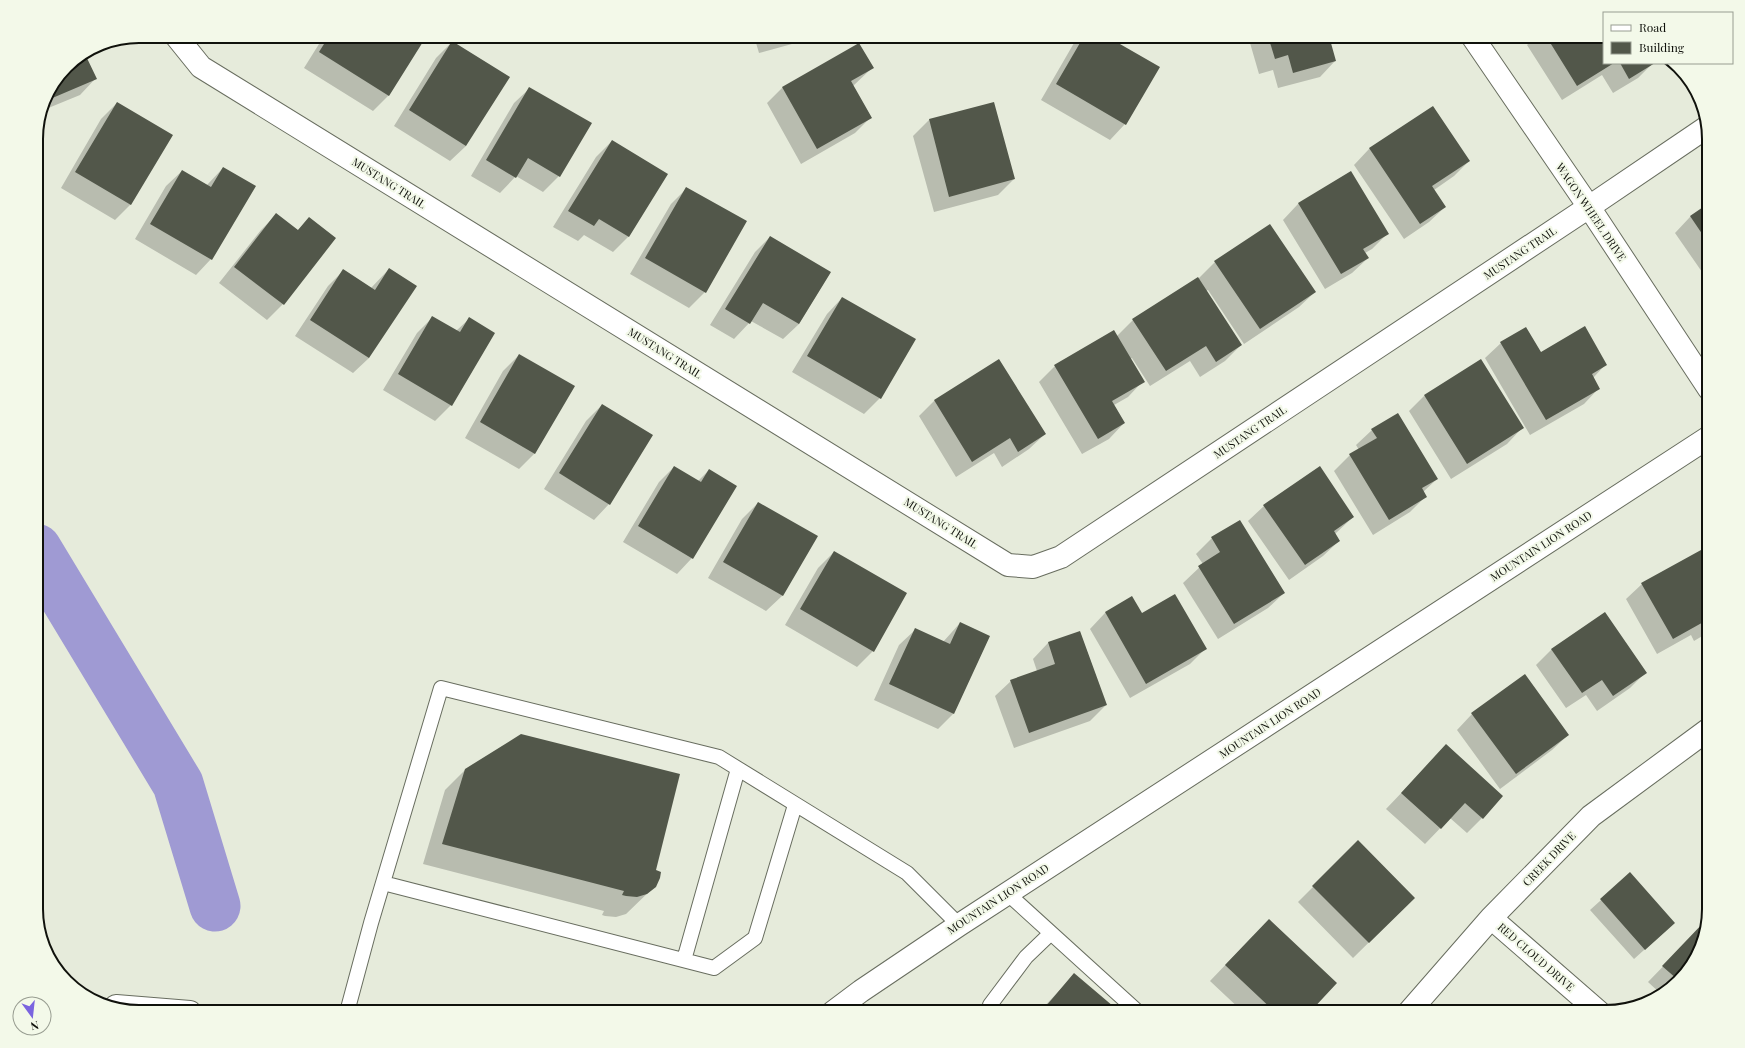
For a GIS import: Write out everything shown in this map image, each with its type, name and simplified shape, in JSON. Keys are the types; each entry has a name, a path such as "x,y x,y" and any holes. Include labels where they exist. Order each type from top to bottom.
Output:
{"street":[{"name":"MUSTANG TRAIL","path":"182,43 201,67 1008,565 1033,567 1061,557 1702,131"},
{"name":"WAGON WHEEL DRIVE","path":"1477,43 1589,207 1702,378"},
{"name":"MOUNTAIN LION ROAD","path":"842,1005 1007,893 1702,442"},
{"name":"CREEK DRIVE","path":"1415,1005 1491,918 1591,816 1702,733"},
{"name":"RED CLOUD DRIVE","path":"1491,918 1591,1005"}],"lane":[{"path":"349,1005 440,688 718,757 907,873 959,925"},
{"path":"684,960 738,769"},
{"path":"383,883 714,968 755,938 795,804"},
{"path":"1007,893 1130,1005"},
{"path":"990,1005 1026,957 1051,933"}],"building":[{"path":"325,43 422,43 389,96 319,52"},
{"path":"451,43 455,43 510,77 466,146 409,110"},
{"path":"859,43 874,68 851,81 872,118 817,149 782,87"},
{"path":"1080,43 1118,43 1160,67 1126,125 1056,84"},
{"path":"1270,43 1331,43 1336,61 1293,73 1288,55 1275,59"},
{"path":"1550,43 1603,43 1603,64 1612,64 1577,86"},
{"path":"87,58 97,79 52,98 59,86 71,71"},
{"path":"1621,64 1653,64 1629,79"},
{"path":"529,87 592,123 560,177 528,158 516,178 486,160"},
{"path":"117,102 173,135 131,205 75,172"},
{"path":"994,102 1015,179 949,197 929,119"},
{"path":"1433,106 1470,161 1432,186 1446,207 1420,224 1369,148"},
{"path":"612,140 668,174 629,237 599,219 594,226 568,211"},
{"path":"223,167 256,186 212,260 150,224 182,170 211,187"},
{"path":"1351,171 1389,234 1363,249 1369,258 1341,274 1298,203"},
{"path":"686,187 747,221 706,293 645,258"},
{"path":"1702,208 1702,234 1690,216"},
{"path":"276,213 298,230 309,217 336,238 284,305 234,267"},
{"path":"1270,224 1316,292 1260,329 1214,261"},
{"path":"770,236 831,272 799,324 763,303 750,324 725,309"},
{"path":"389,268 417,286 369,358 310,320 343,269 375,290"},
{"path":"1198,277 1242,345 1216,362 1206,346 1166,371 1132,319"},
{"path":"842,297 916,339 881,399 807,356"},
{"path":"432,316 460,332 469,317 495,333 452,406 398,374"},
{"path":"1585,326 1607,365 1592,374 1600,389 1546,420 1500,342 1526,327 1541,352"},
{"path":"1114,330 1145,382 1112,401 1125,423 1098,439 1054,365"},
{"path":"519,354 575,386 535,454 480,422"},
{"path":"999,359 1046,434 1018,452 1010,438 972,462 934,400"},
{"path":"1481,359 1524,428 1467,464 1424,395"},
{"path":"602,404 653,435 610,505 559,473"},
{"path":"1398,413 1438,479 1422,488 1427,497 1389,520 1349,454 1377,438 1371,429"},
{"path":"674,466 701,482 709,469 737,486 693,559 638,526"},
{"path":"1320,466 1354,517 1334,531 1340,541 1305,565 1263,505"},
{"path":"758,502 818,536 783,596 723,562"},
{"path":"1240,520 1285,593 1234,624 1198,566 1220,552 1211,537"},
{"path":"1701,550 1702,623 1673,639 1641,583"},
{"path":"834,551 907,593 874,652 800,609"},
{"path":"1175,594 1207,649 1146,684 1105,612 1132,596 1142,613"},
{"path":"1605,612 1647,673 1613,696 1602,680 1582,693 1551,649"},
{"path":"960,622 990,636 954,714 889,684 915,628 950,644"},
{"path":"1080,631 1107,705 1029,733 1010,680 1055,664 1048,642"},
{"path":"1525,674 1569,735 1516,774 1471,713"},
{"path":"521,734 680,774 656,870 661,872 656,887 647,894 637,897 626,896 622,895 624,891 442,844 465,769"},
{"path":"1446,744 1503,796 1483,819 1465,803 1441,829 1401,793"},
{"path":"1358,840 1415,898 1369,943 1312,886"},
{"path":"1630,872 1675,923 1645,950 1600,899"},
{"path":"1269,919 1337,983 1317,1005 1268,1005 1225,965"},
{"path":"1700,926 1695,946 1674,977 1662,966"},
{"path":"1074,973 1112,1005 1047,1005"}],"waterway":[{"path":"43,561 178,784 215,906"}]}
